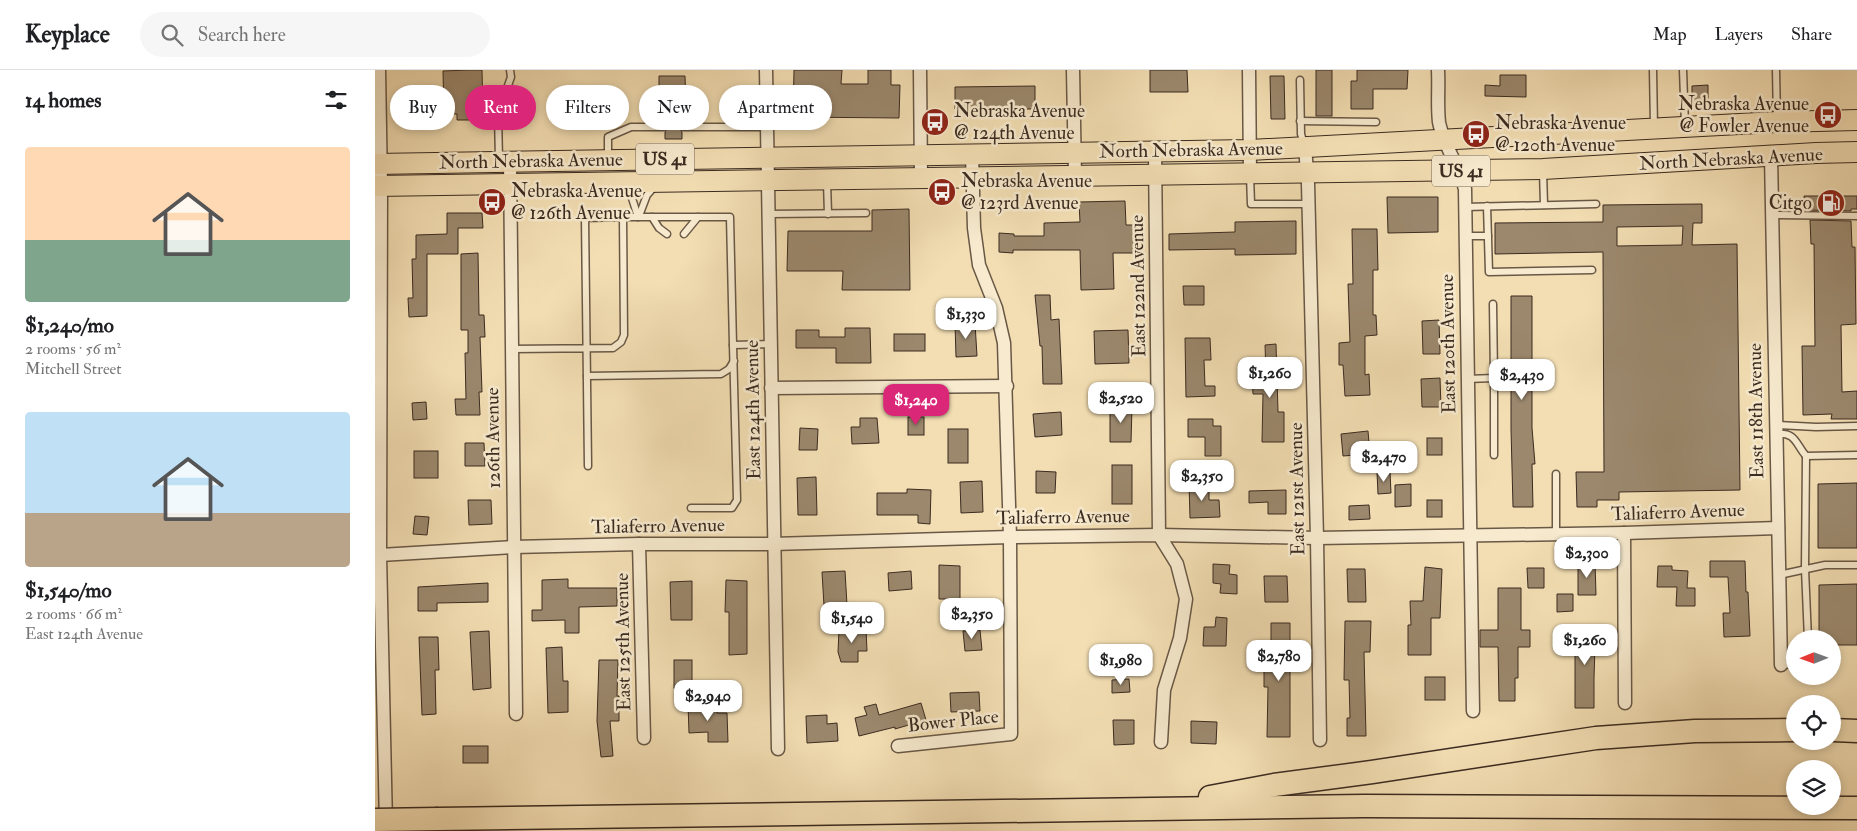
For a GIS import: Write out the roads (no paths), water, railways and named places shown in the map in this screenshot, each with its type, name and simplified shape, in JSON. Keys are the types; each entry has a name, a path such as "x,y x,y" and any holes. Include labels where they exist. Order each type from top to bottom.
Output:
{"highway":[{"path":"1153,808 1274,785 1596,738 1695,731 1786,730"},
{"path":"375,820 1364,806 1857,808"}],"main road":[{"name":"North Nebraska Avenue","path":"378,164 1250,150 1685,126 1857,120"},
{"name":"North Nebraska Avenue","path":"378,186 509,186 1075,175 1460,171 1543,169 1857,152"}],"street":[{"path":"379,70 379,555 386,831"},
{"name":"East 124th Avenue","path":"766,70 766,85"},
{"path":"920,70 921,178"},
{"path":"1073,70 1075,175"},
{"path":"1249,70 1250,174"},
{"name":"East 120th Avenue","path":"1439,70 1439,122 1460,171 1465,189 1473,711"},
{"name":"East 124th Avenue","path":"767,130 778,749"},
{"name":"East 121st Avenue","path":"1305,147 1317,538 1320,740"},
{"name":"East 122nd Avenue","path":"1155,151 1159,535"},
{"path":"972,154 974,228 979,266 996,308 1002,334 1007,386 1010,537"},
{"name":"East 118th Avenue","path":"1771,156 1781,665"},
{"name":"126th Avenue","path":"504,162 509,186 516,714"},
{"path":"771,388 1007,386"},
{"name":"Taliaferro Avenue","path":"379,555 639,544 773,544 1159,535 1317,538 1623,533 1778,528"},
{"path":"1623,533 1625,702"},
{"path":"1159,535 1177,564 1186,599 1180,638 1164,690 1161,742"},
{"name":"Bower Place","path":"898,746 1011,734 1010,537"},
{"name":"East 125th Avenue","path":"639,544 644,738"}],"lane":[{"path":"504,162 498,114 511,77 510,70"},
{"path":"1653,70 1654,128"},
{"path":"1683,70 1685,126"},
{"path":"1777,70 1777,122"},
{"path":"1300,80 1301,134 1305,147"},
{"path":"1301,121 1376,122"},
{"path":"608,160 608,137 631,127 639,127"},
{"path":"1543,169 1544,205"},
{"path":"1250,174 1251,204 1308,204"},
{"path":"827,180 828,214"},
{"path":"639,217 647,195 658,183"},
{"path":"616,184 627,189 639,217"},
{"path":"1465,207 1596,204"},
{"path":"1487,206 1489,272 1592,270"},
{"path":"769,214 867,213"},
{"path":"1772,215 1857,216"},
{"path":"652,217 659,228 667,234"},
{"path":"684,234 698,217"},
{"path":"589,466 585,218 730,217 737,500 732,508 691,508"},
{"path":"511,349 613,348 621,342 624,335 623,218"},
{"path":"1465,236 1488,236"},
{"path":"1493,304 1494,455"},
{"path":"733,345 771,344"},
{"path":"587,376 721,374 729,369 734,361"},
{"path":"1467,379 1494,378"},
{"path":"1775,429 1857,426"},
{"path":"1775,429 1791,435 1806,456 1805,569 1808,630"},
{"path":"1806,456 1857,455"},
{"path":"1556,474 1557,534"},
{"path":"1779,575 1825,565 1857,565"},
{"path":"1781,665 1786,665"}],"place":[{"name":"Nebraska Avenue @ Fowler Avenue","path":"1828,115"},
{"name":"Nebraska Avenue @ 124th Avenue","path":"935,122"},
{"name":"Nebraska Avenue @ 120th Avenue","path":"1476,134"},
{"name":"Nebraska Avenue @ 123rd Avenue","path":"942,192"},
{"name":"Nebraska Avenue @ 126th Avenue","path":"492,202"},
{"name":"Citgo","path":"1831,203"}]}
